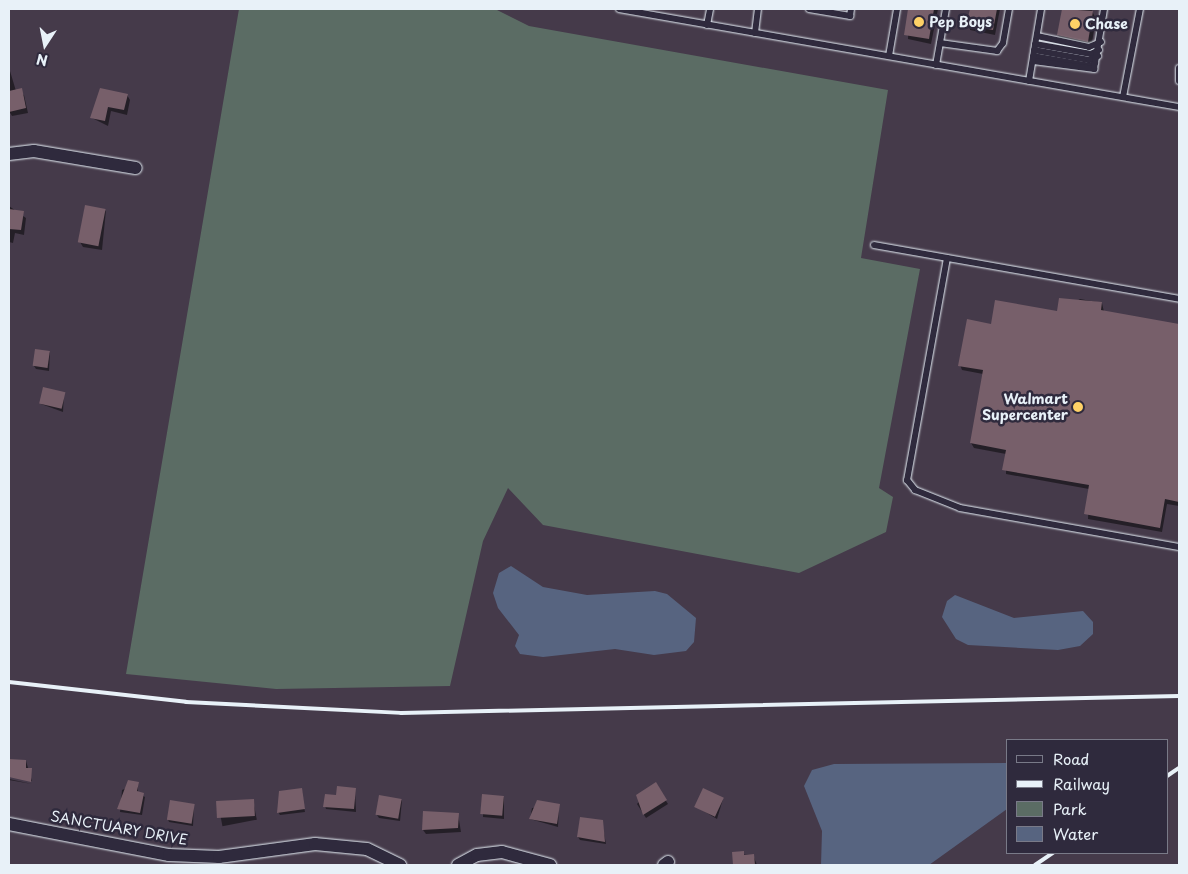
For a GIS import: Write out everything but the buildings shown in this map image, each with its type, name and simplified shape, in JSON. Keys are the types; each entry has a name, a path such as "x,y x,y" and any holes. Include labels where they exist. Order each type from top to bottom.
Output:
{"street":[{"path":"9,154 34,151 136,168"},
{"name":"SANCTUARY DRIVE","path":"9,824 169,855 219,857 315,844 367,849 400,865"},
{"path":"458,865 477,855 502,852 550,865"}],"lane":[{"path":"618,9 644,11 707,25 1179,107"},
{"path":"707,25 710,9"},
{"path":"755,33 758,9"},
{"path":"809,9 850,16 851,9"},
{"path":"889,56 897,9"},
{"path":"936,65 946,9"},
{"path":"940,43 997,51 1003,43 1009,9"},
{"path":"1029,81 1041,9"},
{"path":"1034,49 1088,71 1098,58 1104,9"},
{"path":"1123,97 1140,9"},
{"path":"1034,49 1091,54 1100,45"},
{"path":"1034,49 1089,60 1098,58"},
{"path":"1179,68 1179,81"},
{"path":"874,245 1179,300"},
{"path":"948,258 907,480 915,490 960,508 1179,547"}],"green space":[{"path":"239,9 495,9 529,26 888,90 861,258 920,269 879,488 893,497 886,532 799,573 543,525 508,488 483,541 450,686 276,689 126,674"}],"water":[{"path":"511,566 543,587 587,595 655,591 667,594 696,618 694,642 686,651 654,655 615,649 543,657 520,654 515,646 519,635 498,608 493,593 499,573"},
{"path":"955,595 1014,618 1083,611 1093,622 1093,634 1080,646 1058,650 968,645 956,639 942,617 947,601"},
{"path":"1006,763 1006,810 929,865 821,865 822,831 804,786 812,770 834,764"}],"railway":[{"path":"9,682 186,702 401,713 1179,696"},
{"path":"1168,775 1179,768"},
{"path":"1035,865 1052,854"}],"place":[{"name":"Pep Boys","path":"919,22"},
{"name":"Chase","path":"1075,24"},
{"name":"Walmart Supercenter","path":"1078,407"}]}
